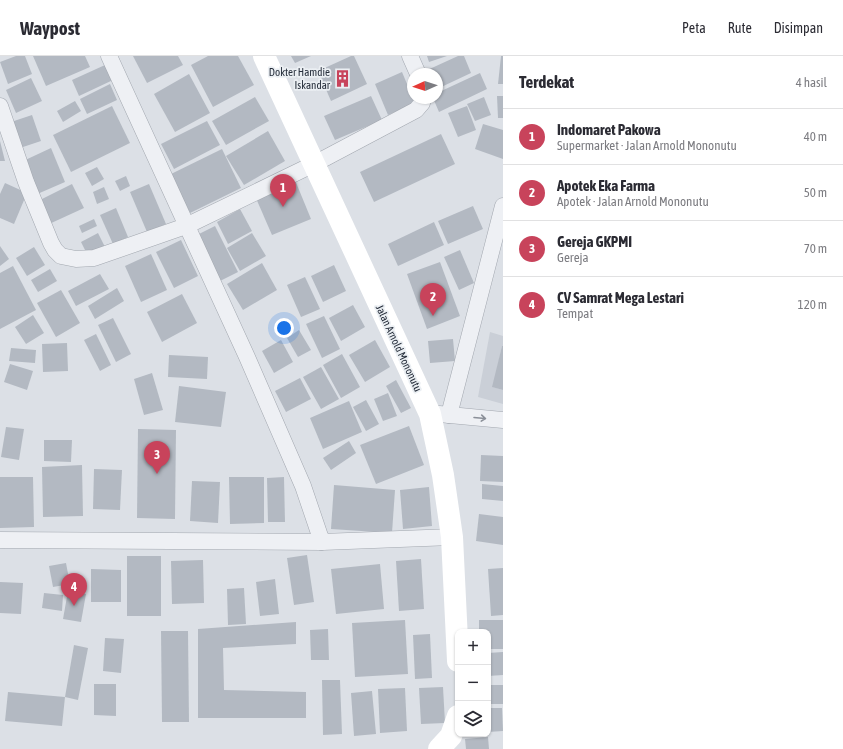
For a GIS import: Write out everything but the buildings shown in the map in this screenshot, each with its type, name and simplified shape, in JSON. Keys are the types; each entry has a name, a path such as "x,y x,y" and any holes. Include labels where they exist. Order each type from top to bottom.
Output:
{"street":[{"path":"109,56 247,357 300,479 322,542"},
{"name":"Jalan Arnold Mononutu","path":"264,56 314,164 439,414 443,475 452,537 456,629"},
{"path":"410,56 415,68"},
{"path":"0,106 26,182 50,243 61,256 76,259 94,258 186,226 314,164 416,110 421,104"},
{"path":"503,206 439,414 503,420"},
{"path":"0,540 322,542 452,537"},
{"path":"448,745 455,725"}],"shaded area":[{"path":"490,332 503,336 503,346 493,387 503,390 503,404 478,397"}],"place":[{"name":"Dokter Hamdie Iskandar","path":"343,78"},
{"name":"Indomaret Pakowa","path":"283,207"},
{"name":"Apotek Eka Farma","path":"433,316"},
{"name":"Gereja GKPMI","path":"157,474"},
{"name":"CV Samrat Mega Lestari","path":"74,606"}]}
